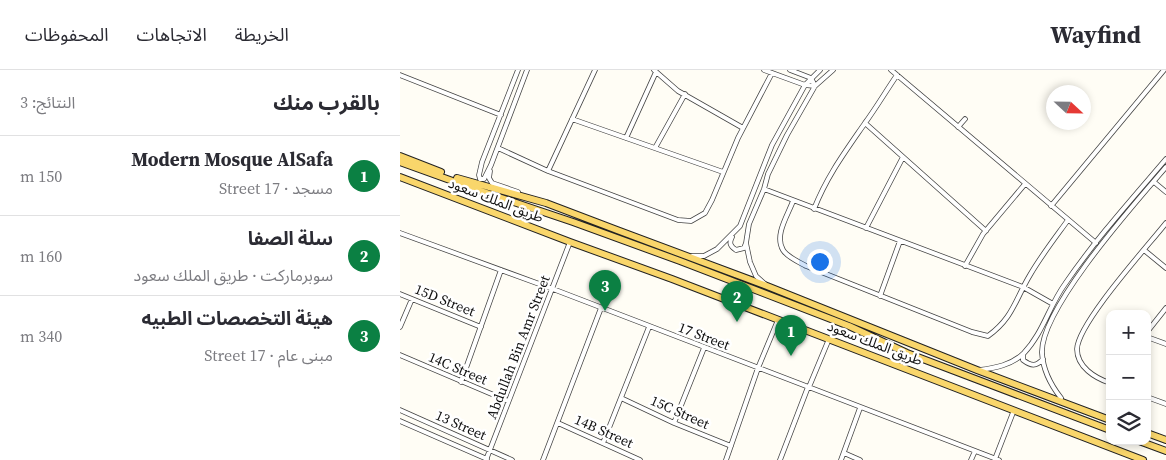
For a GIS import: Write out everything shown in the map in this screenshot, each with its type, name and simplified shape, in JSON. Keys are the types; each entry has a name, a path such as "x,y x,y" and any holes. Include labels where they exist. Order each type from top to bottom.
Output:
{"main road":[{"path":"400,159 426,166 462,180 546,203 690,256 977,370 1106,418"},
{"name":"طريق الملك سعود","path":"400,159 472,188 680,261 849,326 906,353 1106,428"},
{"name":"طريق الملك سعود","path":"400,177 1143,460"},
{"path":"1151,435 1166,440"},
{"path":"1150,445 1166,451"}],"street":[{"path":"462,180 472,180 476,176 518,70"},
{"path":"482,162 478,174 480,179 484,179 491,165 527,70"},
{"path":"548,171 595,70"},
{"path":"764,70 805,85 815,86"},
{"path":"790,70 811,78 815,86"},
{"path":"690,256 704,256 717,249 740,226 772,145 805,85 820,70"},
{"path":"732,235 730,242 732,247 736,250 744,248 749,224 764,189 768,174 787,135 815,86 833,70"},
{"path":"891,70 1096,243"},
{"path":"1051,206 1164,70"},
{"path":"626,138 655,71 685,94 743,128"},
{"path":"498,148 548,171 678,220 692,221 704,213 743,128 772,73"},
{"path":"400,74 501,115"},
{"path":"814,209 820,192 837,162 897,75"},
{"path":"655,148 685,94"},
{"path":"572,119 723,172"},
{"path":"958,127 965,119"},
{"path":"865,123 986,231"},
{"path":"866,228 903,157"},
{"path":"977,370 1008,364 1023,354 1032,343 1063,286 1096,243 1166,160"},
{"path":"491,165 489,178 492,182 546,203"},
{"path":"1061,398 1050,383 1043,359 1042,351 1046,330 1073,281 1166,167"},
{"path":"1154,182 1166,192"},
{"path":"965,266 986,231 1025,184"},
{"path":"764,189 1023,288 1053,304"},
{"path":"793,201 781,230 783,250 806,266 972,332 988,336 1010,314 1043,254 1068,220"},
{"path":"1106,381 1090,373 1080,363 1077,349 1082,334 1094,313 1166,223"},
{"name":"17 Street","path":"400,233 553,289 997,459"},
{"path":"880,296 900,241"},
{"name":"Abdullah Bin Amr Street","path":"487,460 570,242"},
{"path":"746,242 750,262 756,276 767,286"},
{"path":"1144,250 1166,268"},
{"path":"461,382 501,270"},
{"name":"15D Street","path":"400,294 481,327"},
{"path":"400,327 412,298"},
{"path":"543,460 601,308"},
{"path":"1151,327 1166,308"},
{"path":"726,460 758,368 778,320"},
{"path":"603,443 649,326"},
{"path":"1151,338 1166,344"},
{"path":"780,460 829,339"},
{"path":"674,423 704,348"},
{"path":"1023,354 1023,360 1034,365 1040,363 1043,359"},
{"name":"14C Street","path":"400,355 508,401"},
{"name":"15C Street","path":"621,398 674,423 731,446"},
{"path":"1151,398 1166,404"},
{"path":"841,460 860,408"},
{"name":"13 Street","path":"400,410 512,460"},
{"path":"997,459 1014,410"},
{"name":"13 Street","path":"400,421 487,460"},
{"name":"14B Street","path":"558,423 638,460"},
{"path":"971,460 975,452"},
{"path":"844,453 860,460"}],"place":[{"name":"هيئة التخصصات الطبيه","path":"605,311"},
{"name":"سلة الصفا","path":"737,322"},
{"name":"Modern Mosque AlSafa","path":"791,356"}]}
